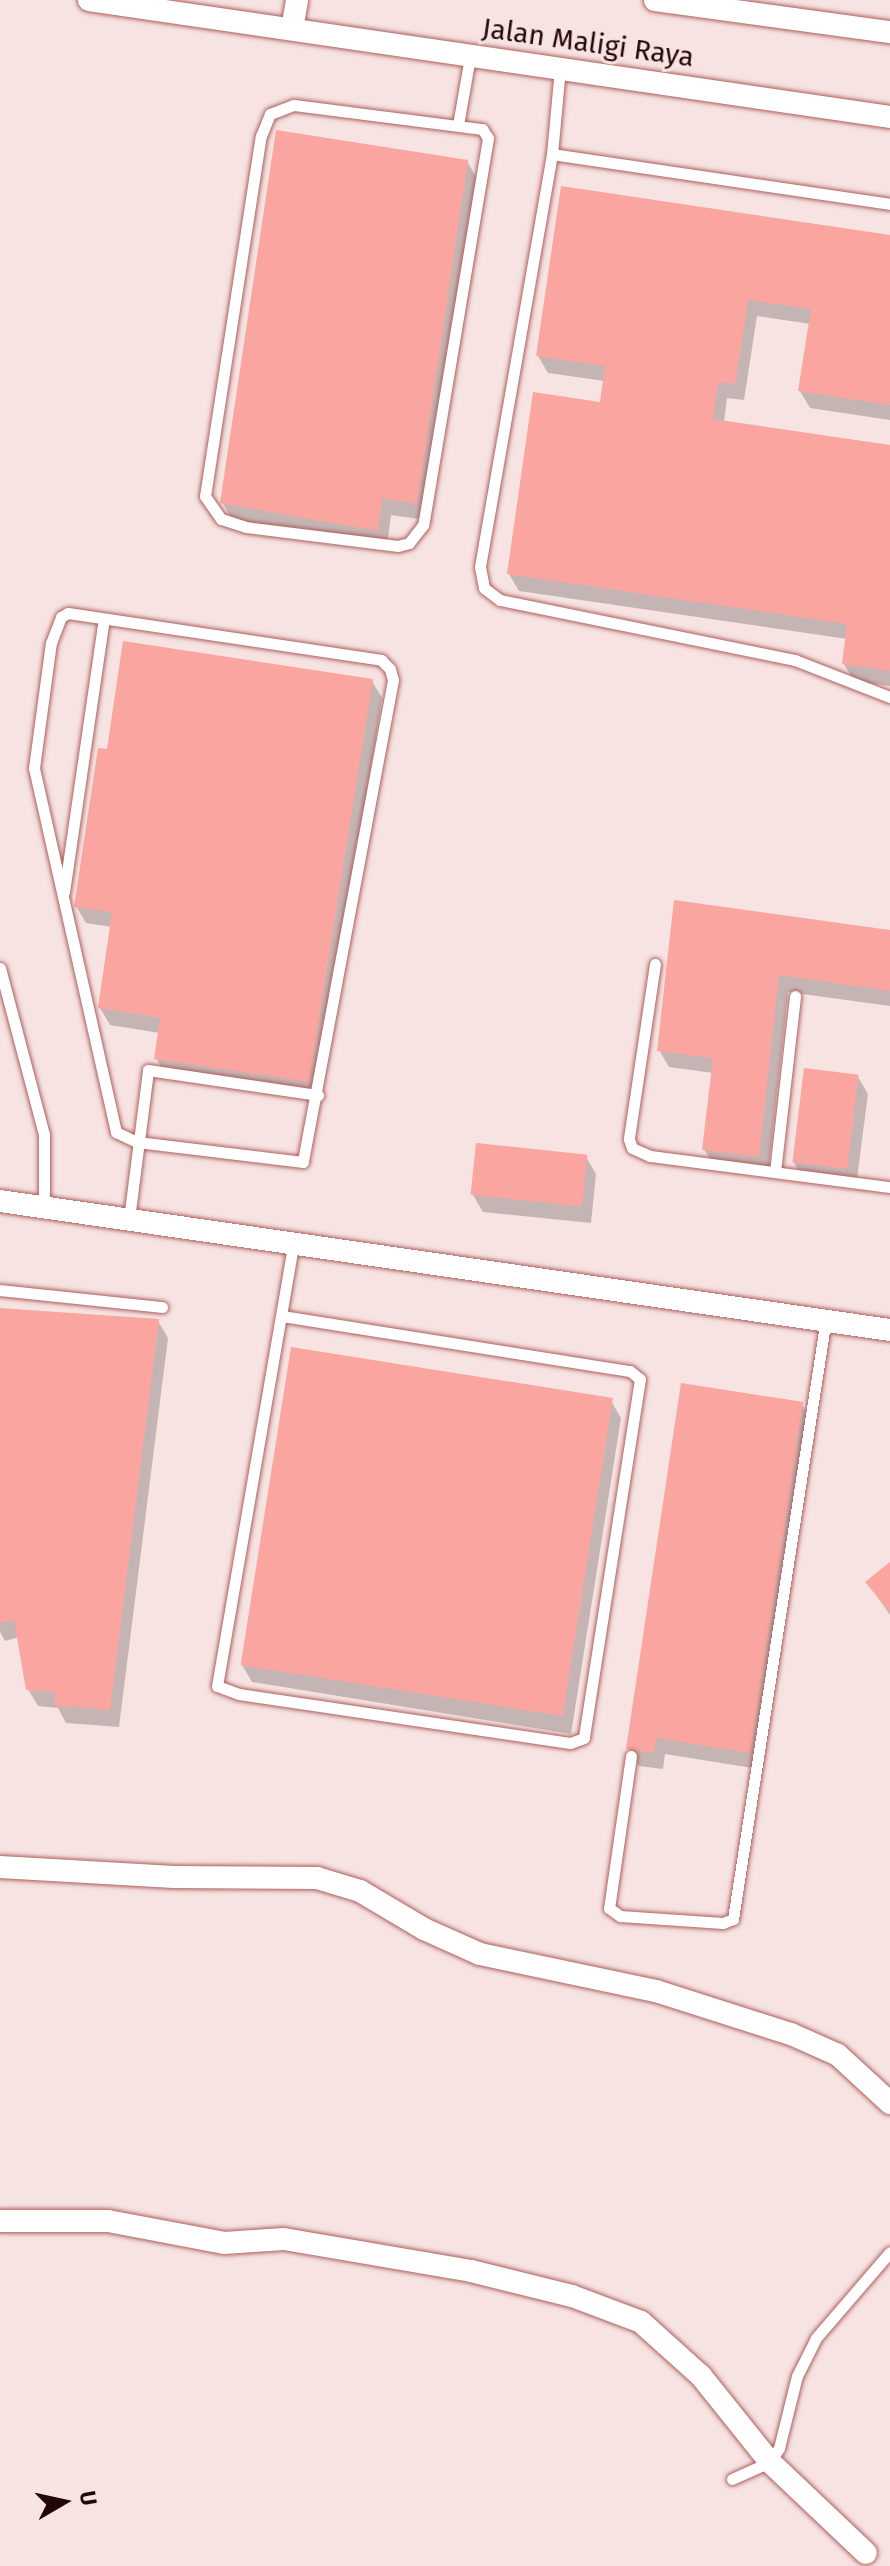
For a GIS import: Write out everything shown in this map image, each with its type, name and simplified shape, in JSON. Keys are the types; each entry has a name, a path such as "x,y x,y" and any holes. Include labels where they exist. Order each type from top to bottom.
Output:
{"street":[{"name":"Jalan Maligi Raya","path":"89,0 890,117"},
{"path":"292,29 297,0"},
{"name":"Jalan Maligi Raya","path":"655,0 725,5 890,32"},
{"path":"0,1201 293,1245 826,1318 890,1330"},
{"path":"0,1867 174,1877 317,1878 360,1891 424,1929 480,1954 656,1991 791,2034 838,2055 890,2103"},
{"path":"0,2221 108,2221 224,2243 284,2239 471,2271 572,2296 641,2322 701,2376 770,2462 866,2553"}],"lane":[{"path":"458,125 470,57"},
{"path":"560,68 552,154 480,567 484,588 500,600 795,660 890,697"},
{"path":"294,105 324,105 458,125 482,129 489,147 423,525 409,543 398,546 221,519 205,496 206,479 261,136 270,114 294,105"},
{"path":"552,154 890,204"},
{"path":"68,613 381,660 390,669 393,680 306,1159 296,1164 137,1142 116,1132 109,1115 63,898 36,790 39,726 61,617 68,613"},
{"path":"63,898 104,619"},
{"path":"655,964 632,1148 650,1156 890,1187"},
{"path":"0,968 44,1134 44,1206"},
{"path":"775,1172 795,996"},
{"path":"129,1219 148,1070 318,1095"},
{"path":"282,1316 630,1371 640,1379 584,1738 570,1743 219,1689 221,1649 293,1245"},
{"path":"0,1290 162,1307"},
{"path":"631,1756 609,1908 620,1916 723,1923 733,1919 826,1318"},
{"path":"732,2479 770,2462 779,2448 797,2376 816,2338 890,2252"}],"building":[{"path":"276,130 468,160 417,504 382,498 378,531 220,503"},
{"path":"561,186 890,235 890,405 798,391 811,309 748,300 735,384 718,382 713,419 890,445 890,671 842,664 847,624 507,574 533,392 600,402 605,366 536,356"},
{"path":"123,641 373,679 309,1082 154,1059 160,1018 98,1008 112,912 74,907 98,748 107,749"},
{"path":"674,900 890,930 890,991 779,975 759,1157 702,1150 713,1058 657,1051"},
{"path":"804,1068 859,1075 847,1169 792,1162"},
{"path":"476,1143 587,1155 582,1206 471,1195"},
{"path":"0,1308 159,1319 110,1710 54,1706 56,1693 26,1690 14,1620 0,1623"},
{"path":"291,1347 613,1398 563,1716 241,1665"},
{"path":"681,1383 803,1402 750,1753 656,1738 654,1753 626,1749"},
{"path":"890,1562 890,1612 865,1582"}]}
